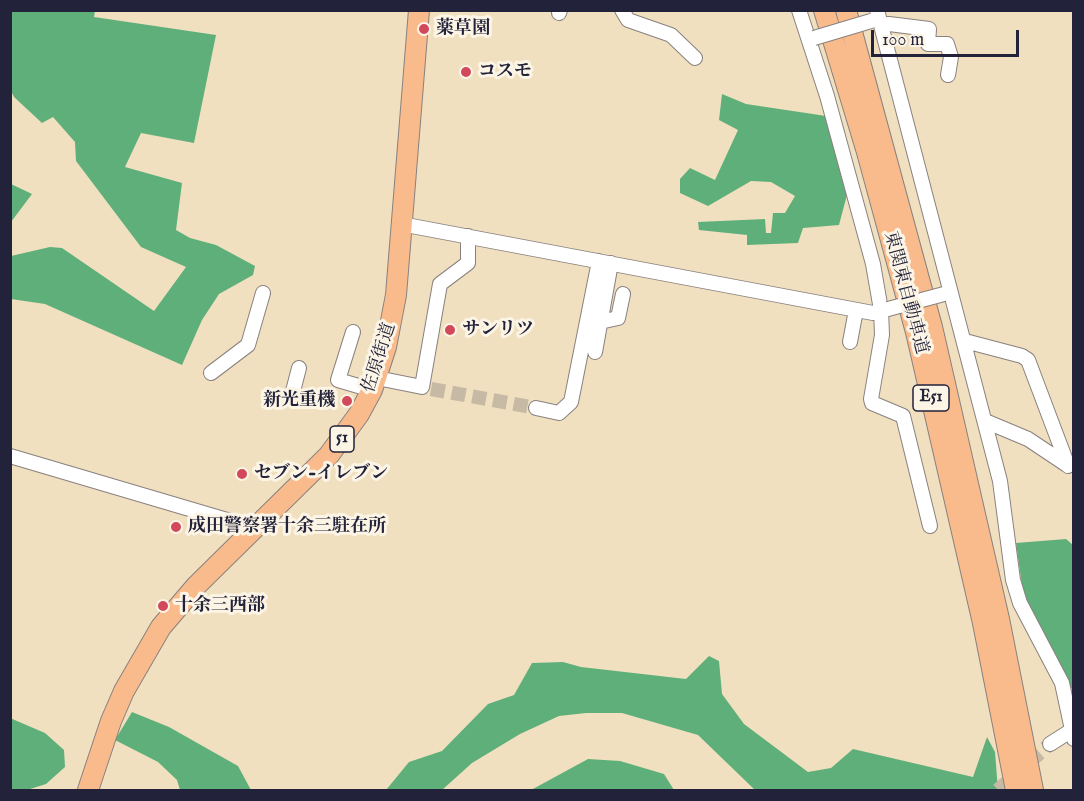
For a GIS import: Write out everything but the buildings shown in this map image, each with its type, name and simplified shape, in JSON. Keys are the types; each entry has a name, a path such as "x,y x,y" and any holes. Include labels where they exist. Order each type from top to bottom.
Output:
{"highway":[{"name":"佐原街道","path":"88,790 111,721 150,643 175,609 329,455 359,414 374,384 392,322 402,224 418,10"},
{"name":"東関東自動車道","path":"824,10 867,152 916,332 980,612 1016,790"},
{"name":"東関東自動車道","path":"846,10 935,338 999,619 1033,790"}],"street":[{"path":"622,10 628,20 671,35 695,58"},
{"path":"800,10 856,198 885,309 872,403 903,416 930,526"},
{"path":"810,39 877,19 889,24 929,29 928,44 947,44 951,57 948,75"},
{"path":"877,19 948,293 965,341 985,421 999,481 1013,580 1020,603 1062,683 1073,735 1050,744"},
{"path":"402,224 873,313 948,293"},
{"path":"353,332 338,380 427,388 440,284 468,263 468,236"},
{"path":"595,352 605,262"},
{"path":"536,408 559,413 571,402 605,262"},
{"path":"211,374 248,345 263,293"},
{"path":"600,322 618,318 623,294"},
{"path":"850,342 856,310"},
{"path":"965,341 1022,356 1028,360 1071,468"},
{"path":"292,395 299,368"},
{"path":"985,421 1028,439 1071,468"},
{"path":"10,456 254,528"}],"green space":[{"path":"11,10 95,11 94,17 216,35 194,143 141,133 125,167 182,183 176,230 190,238 216,245 255,266 253,275 219,294 202,320 182,365 45,304 11,299 11,256 50,247 62,248 154,311 186,267 141,247 76,161 75,142 53,117 42,123 14,97 10,89"},
{"path":"722,94 746,104 826,116 848,191 839,225 803,228 798,243 747,245 747,235 699,230 698,222 765,219 766,233 771,233 773,213 785,213 795,196 771,182 751,181 708,206 680,193 680,179 690,168 715,180 738,130 719,120"},
{"path":"11,184 32,194 11,222"},
{"path":"1066,539 1073,545 1073,690 1023,592 1016,543"},
{"path":"709,656 719,661 722,694 744,724 808,772 831,768 853,749 973,777 987,737 995,752 998,790 755,790 698,735 622,713 586,713 559,716 520,734 472,763 442,790 386,790 409,762 442,751 488,704 514,695 532,663 563,662 581,667 686,679"},
{"path":"132,712 169,727 238,766 251,790 180,790 177,780 158,762 115,740"},
{"path":"10,718 45,733 64,750 65,767 46,784 27,790 11,789"},
{"path":"588,759 620,761 664,774 674,790 531,790"}],"tunnel":[{"path":"431,389 536,408"},
{"path":"998,790 1050,744"}],"place":[{"name":"薬草園","path":"424,29"},
{"name":"コスモ","path":"466,72"},
{"name":"サンリツ","path":"450,330"},
{"name":"新光重機","path":"347,401"},
{"name":"セブン-イレブン","path":"242,474"},
{"name":"成田警察署十余三駐在所","path":"176,527"},
{"name":"十余三西部","path":"163,606"}]}
